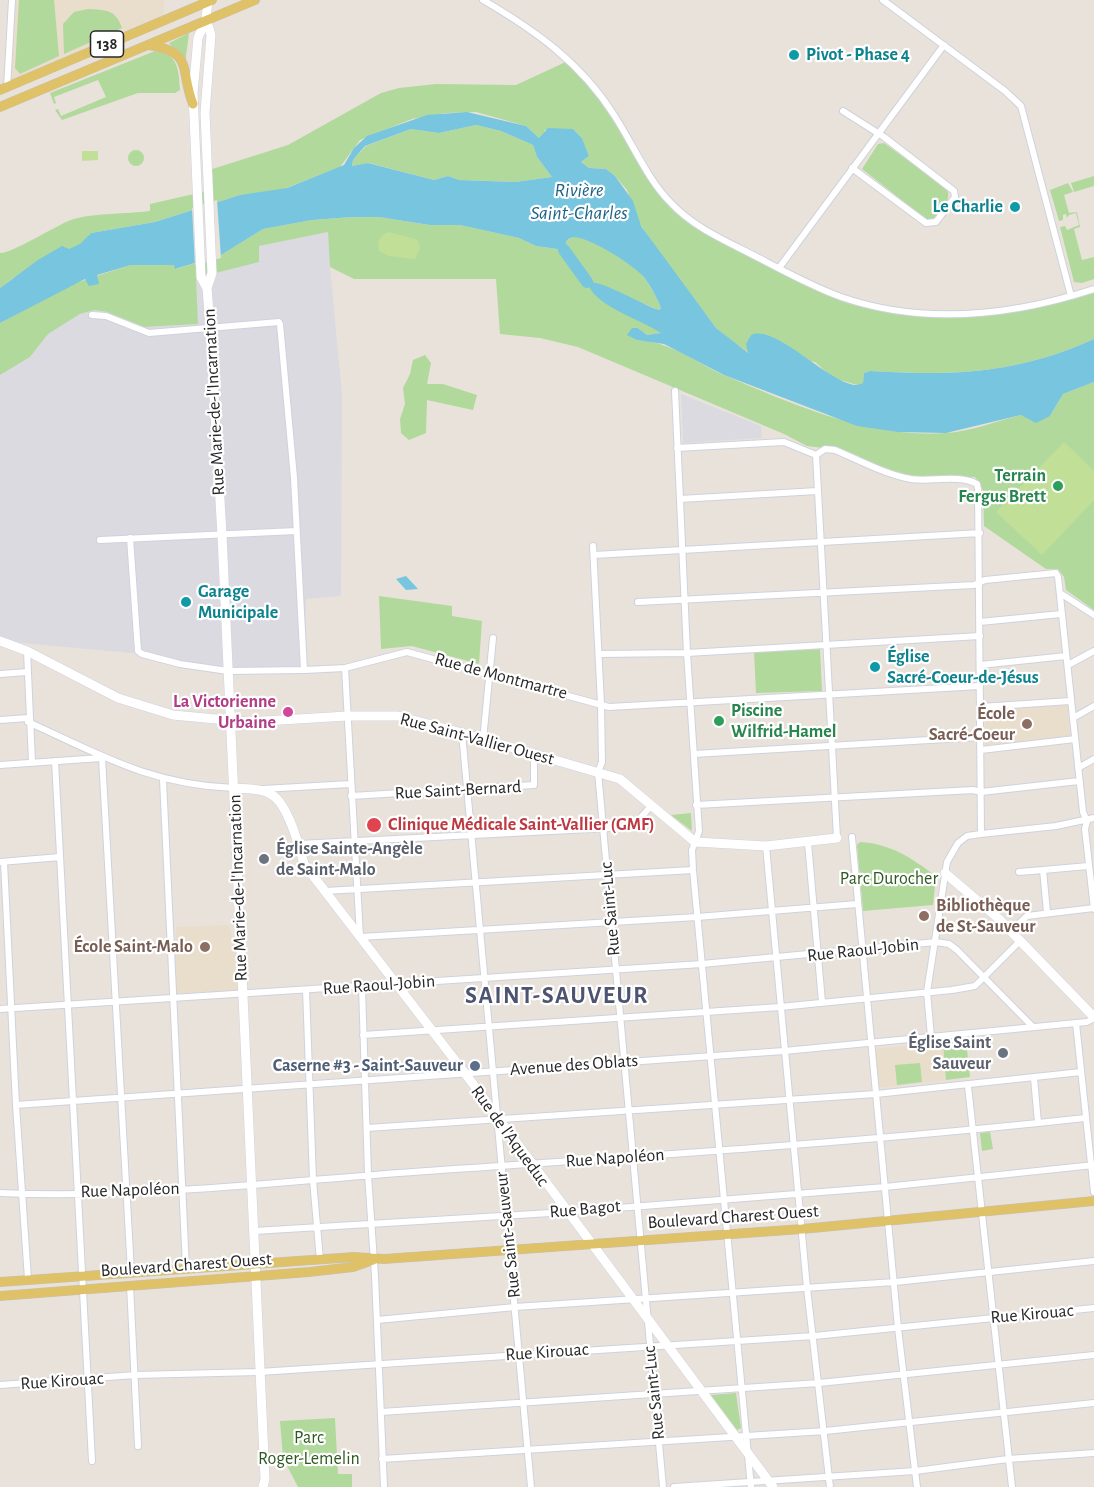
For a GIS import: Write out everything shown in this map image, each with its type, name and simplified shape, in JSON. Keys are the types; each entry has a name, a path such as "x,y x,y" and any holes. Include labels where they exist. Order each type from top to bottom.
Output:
{"main road":[{"name":"138","path":"0,107 255,0"},
{"name":"138","path":"4,89 209,1"},
{"path":"148,45 167,48 179,57 186,71 187,89 193,104"},
{"name":"Boulevard Charest Ouest","path":"0,1281 354,1257 374,1259 802,1229 1094,1202"},
{"name":"Boulevard Charest Ouest","path":"0,1296 353,1267 374,1259"}],"street":[{"path":"4,89 12,0"},
{"path":"483,0 545,39 586,76 670,203 702,227 778,268 840,296 881,308 923,314 964,315 1009,311 1094,289"},
{"path":"883,0 1005,91 1021,106 1071,296"},
{"name":"Rue Marie-de-l'Incarnation","path":"209,1 206,19 198,38 193,104 212,273 207,288 222,535 242,993 249,1088 264,1460 263,1487"},
{"name":"Rue Marie-de-l'Incarnation","path":"206,19 211,34 205,113 201,277 207,288"},
{"path":"778,268 944,45"},
{"path":"843,111 954,190 955,197 936,222 926,223 852,168"},
{"path":"92,315 106,316 138,333 279,322 294,478 304,670"},
{"path":"675,391 684,599 699,831 694,842 693,870 751,1484"},
{"path":"677,448 784,442 816,455"},
{"path":"816,455 825,449 835,450 911,479 967,480 977,484 980,533 981,834"},
{"path":"694,842 766,846 837,838 827,694 816,455"},
{"path":"680,499 818,491"},
{"path":"100,540 296,531"},
{"path":"594,555 980,533"},
{"name":"Rue de Montmartre","path":"130,538 138,651 180,664 228,670 345,668 407,652 609,706 980,686"},
{"name":"Rue Saint-Luc","path":"593,546 601,704 602,762 598,772 663,1487"},
{"path":"638,602 974,585 979,582 1052,572 1058,574 1083,812 1094,825"},
{"path":"1060,593 1094,615"},
{"path":"980,622 1061,614"},
{"path":"599,654 687,653 980,636"},
{"path":"483,740 493,638"},
{"name":"Rue Saint-Vallier Ouest","path":"0,641 27,651 91,685 142,707 172,715 230,720 398,716 598,772 620,779 694,842"},
{"path":"27,651 28,720 32,762"},
{"path":"1068,665 1094,651"},
{"path":"980,665 1066,656"},
{"path":"345,668 360,937 697,917 857,904"},
{"path":"0,674 27,672"},
{"path":"980,707 1070,701"},
{"path":"1073,718 1094,706"},
{"path":"0,720 28,720 102,758 163,780 254,790 350,784"},
{"name":"Rue Saint-Sauveur","path":"462,733 531,1487"},
{"path":"694,754 980,737"},
{"path":"981,750 1075,739"},
{"name":"Rue Saint-Bernard","path":"351,796 534,786 534,755"},
{"path":"0,765 102,758"},
{"path":"102,758 131,1272"},
{"path":"1078,768 1094,759"},
{"path":"55,761 92,1461"},
{"path":"163,780 186,1268"},
{"path":"696,805 981,792 1079,781"},
{"name":"Rue de l'Aqueduc","path":"254,790 273,795 279,801 299,844 304,864 464,1072 530,1164 770,1484"},
{"path":"299,844 603,829 634,825 652,805"},
{"path":"931,1037 927,992 947,862 958,843 967,836 1091,819"},
{"path":"1011,931 1027,916 1094,908 1085,829 1091,819"},
{"path":"852,837 898,1329 917,1487"},
{"path":"808,843 822,1002"},
{"path":"766,846 807,1288 830,1487"},
{"path":"28,1279 2,862 60,856"},
{"path":"1019,872 1088,866"},
{"path":"325,891 693,870"},
{"path":"1043,870 1047,912"},
{"path":"945,873 1011,931 1094,1017"},
{"path":"363,1035 780,1007 975,986 1020,941"},
{"path":"936,942 953,946 1032,1026"},
{"name":"Rue Raoul-Jobin","path":"0,1009 702,964 818,955 936,942"},
{"path":"362,987 368,1175 384,1487"},
{"path":"306,990 313,1179 320,1260"},
{"name":"Avenue des Oblats","path":"16,1105 73,1103 178,1092 870,1044 1076,1023 1094,1017"},
{"path":"1076,1023 1094,1192"},
{"path":"367,1128 876,1094 968,1086 1081,1072"},
{"path":"1034,1078 1038,1123"},
{"path":"968,1086 1012,1487"},
{"name":"Rue Napoléon","path":"0,1193 78,1193 253,1184 794,1146 1085,1118"},
{"name":"Rue Bagot","path":"254,1231 567,1212 637,1204 885,1187 1092,1165"},
{"path":"377,1320 515,1307 895,1282 989,1270 1094,1261"},
{"path":"130,1285 138,1446"},
{"name":"Rue Kirouac","path":"0,1385 135,1375 259,1372 814,1335 898,1329 994,1316 1094,1308"},
{"path":"381,1412 819,1383 1094,1355"},
{"path":"382,1459 825,1431 1094,1403"},
{"path":"674,1487 770,1484 915,1471 1008,1459 1094,1453"}],"shaded area":[{"path":"16,0 164,0 163,20 7,88"},
{"path":"328,232 332,235 330,267 342,395 341,596 306,599 304,670 228,671 142,654 0,641 0,375 30,357 48,334 80,314 94,310 107,312 144,327 197,324 195,278 258,246"},
{"path":"681,394 761,426 762,438 683,443"},
{"name":"École Sacré-Coeur","path":"1067,703 1070,736 985,745 985,712"},
{"name":"École Saint-Malo","path":"229,925 240,966 242,993 174,998 176,927"},
{"path":"966,1040 970,1077 878,1088 875,1049"}],"green space":[{"path":"19,0 54,0 59,56 20,74 15,68"},
{"path":"88,9 105,10 113,14 122,28 64,54 63,24 74,12"},
{"path":"189,33 185,64 169,43"},
{"path":"155,51 168,55 176,64 180,90 175,93 138,93 62,120 55,110 58,109 61,116 106,97 98,80 54,97 56,103 54,104 50,93"},
{"path":"570,60 586,76 670,203 719,237 840,296 923,314 1009,311 1094,289 1094,339 1066,351 1038,359 984,370 929,373 870,371 864,373 863,383 857,385 833,378 815,362 750,354 716,328 638,221 627,190 615,176 606,169 589,168 581,162 589,156 582,138 573,129 545,130 542,138 539,138 526,126 476,112 446,113 412,119 360,140 340,167 276,192 240,195 155,222 91,233 80,245 13,278 0,288 0,253 13,249 71,220 150,211 150,204 207,191 206,171 288,145 381,93 399,88 436,84 516,85"},
{"path":"476,125 501,131 533,145 537,157 552,177 515,182 459,180 448,176 434,180 369,163 352,166 353,160 366,146 411,129 439,133"},
{"path":"884,143 947,189 947,201 933,219 926,219 862,169 878,144"},
{"path":"136,150 142,152 144,158 142,164 136,166 130,164 128,158 130,152"},
{"path":"82,151 98,151 98,160 82,161"},
{"path":"1094,176 1094,186 1074,192 1071,183"},
{"path":"1068,183 1073,192 1064,195 1069,213 1077,212 1080,227 1074,229 1082,260 1094,257 1094,279 1082,283 1074,282 1060,227 1065,226 1067,230 1079,225 1076,213 1067,218 1066,214 1063,215 1063,220 1059,221 1050,190"},
{"path":"379,217 430,225 460,225 519,238 536,246 563,250 570,238 586,239 608,250 638,271 655,295 661,308 659,310 620,294 648,325 662,333 647,335 638,328 637,340 672,348 726,376 778,398 860,425 916,433 945,433 1021,415 1050,416 1063,394 1094,382 1094,610 1066,590 1064,577 1058,569 1046,569 984,526 983,490 975,477 928,479 909,476 823,448 807,446 784,434 578,347 540,338 500,334 496,279 354,279 330,267 328,232 259,246 259,262 196,278 198,324 144,327 107,312 94,310 80,314 48,334 30,357 0,375 0,323 68,286 131,265 174,265 176,269 221,255 263,229 312,220"},
{"path":"389,232 418,240 420,248 415,259 389,256 379,251 378,242 383,235"},
{"path":"425,355 431,363 427,384 443,384 477,395 473,410 427,400 426,433 409,440 401,433 400,419 405,404 403,388 410,374 413,360"},
{"name":"Terrain Fergus Brett","path":"1064,442 1094,471 1094,500 1042,555 996,512"},
{"path":"379,596 452,606 452,616 482,621 479,664 412,646 381,649"},
{"path":"820,649 822,691 756,693 754,652"},
{"path":"691,813 692,831 671,815"},
{"name":"Parc Durocher","path":"860,842 892,849 936,876 933,905 863,911 857,845"},
{"path":"966,1041 970,1077 946,1080 943,1043"},
{"path":"920,1063 922,1082 897,1085 895,1065"},
{"path":"990,1132 993,1149 982,1151 980,1133"},
{"path":"736,1393 741,1428 737,1430 711,1395"},
{"name":"Parc Roger-Lemelin","path":"335,1418 338,1474 352,1474 352,1487 298,1487 283,1458 280,1421"}],"water":[{"name":"Rivière Saint-Charles","path":"467,112 526,126 539,138 548,128 573,129 582,138 589,156 581,162 589,168 606,169 615,176 633,201 641,226 716,328 748,353 746,344 751,335 761,334 788,346 832,376 857,385 863,383 864,373 870,371 929,373 984,370 1038,359 1066,351 1094,339 1094,382 1063,394 1050,416 1036,423 1021,415 946,433 898,432 857,426 724,375 664,344 637,340 627,335 632,328 638,328 647,335 661,333 608,305 591,291 587,282 612,288 659,310 661,308 643,276 596,244 576,237 570,238 564,250 536,246 519,238 460,225 430,225 379,217 312,220 263,229 221,255 175,269 174,265 131,265 97,275 99,284 89,286 85,279 0,323 0,288 38,260 62,246 69,249 80,244 91,233 155,222 240,195 287,188 344,165 354,148 367,136 427,115","holes":["476,125 501,131 533,145 537,157 552,177 515,182 459,180 448,176 434,180 368,163 352,166 353,160 365,146 411,129 439,133"]},
{"path":"406,576 418,589 406,590 396,579"}],"pier":[{"path":"217,200 221,258 195,266 192,208"}],"waterway":[{"path":"564,250 587,282"}],"place":[{"name":"Pivot - Phase 4","path":"794,55"},
{"name":"Le Charlie","path":"1015,207"},
{"name":"Terrain Fergus Brett","path":"1058,486"},
{"name":"Garage Municipale","path":"186,602"},
{"name":"Église Sacré-Coeur-de-Jésus","path":"875,667"},
{"name":"La Victorienne Urbaine","path":"288,712"},
{"name":"Piscine Wilfrid-Hamel","path":"719,721"},
{"name":"École Sacré-Coeur","path":"1027,724"},
{"name":"Clinique Médicale Saint-Vallier (GMF)","path":"374,825"},
{"name":"Église Sainte-Angèle de Saint-Malo","path":"264,859"},
{"name":"Bibliothèque de St-Sauveur","path":"924,916"},
{"name":"École Saint-Malo","path":"205,947"},
{"name":"Église Saint Sauveur","path":"1003,1053"},
{"name":"Caserne #3 - Saint-Sauveur","path":"475,1066"}],"district":[{"name":"SAINT-SAUVEUR","path":"557,996"}]}
